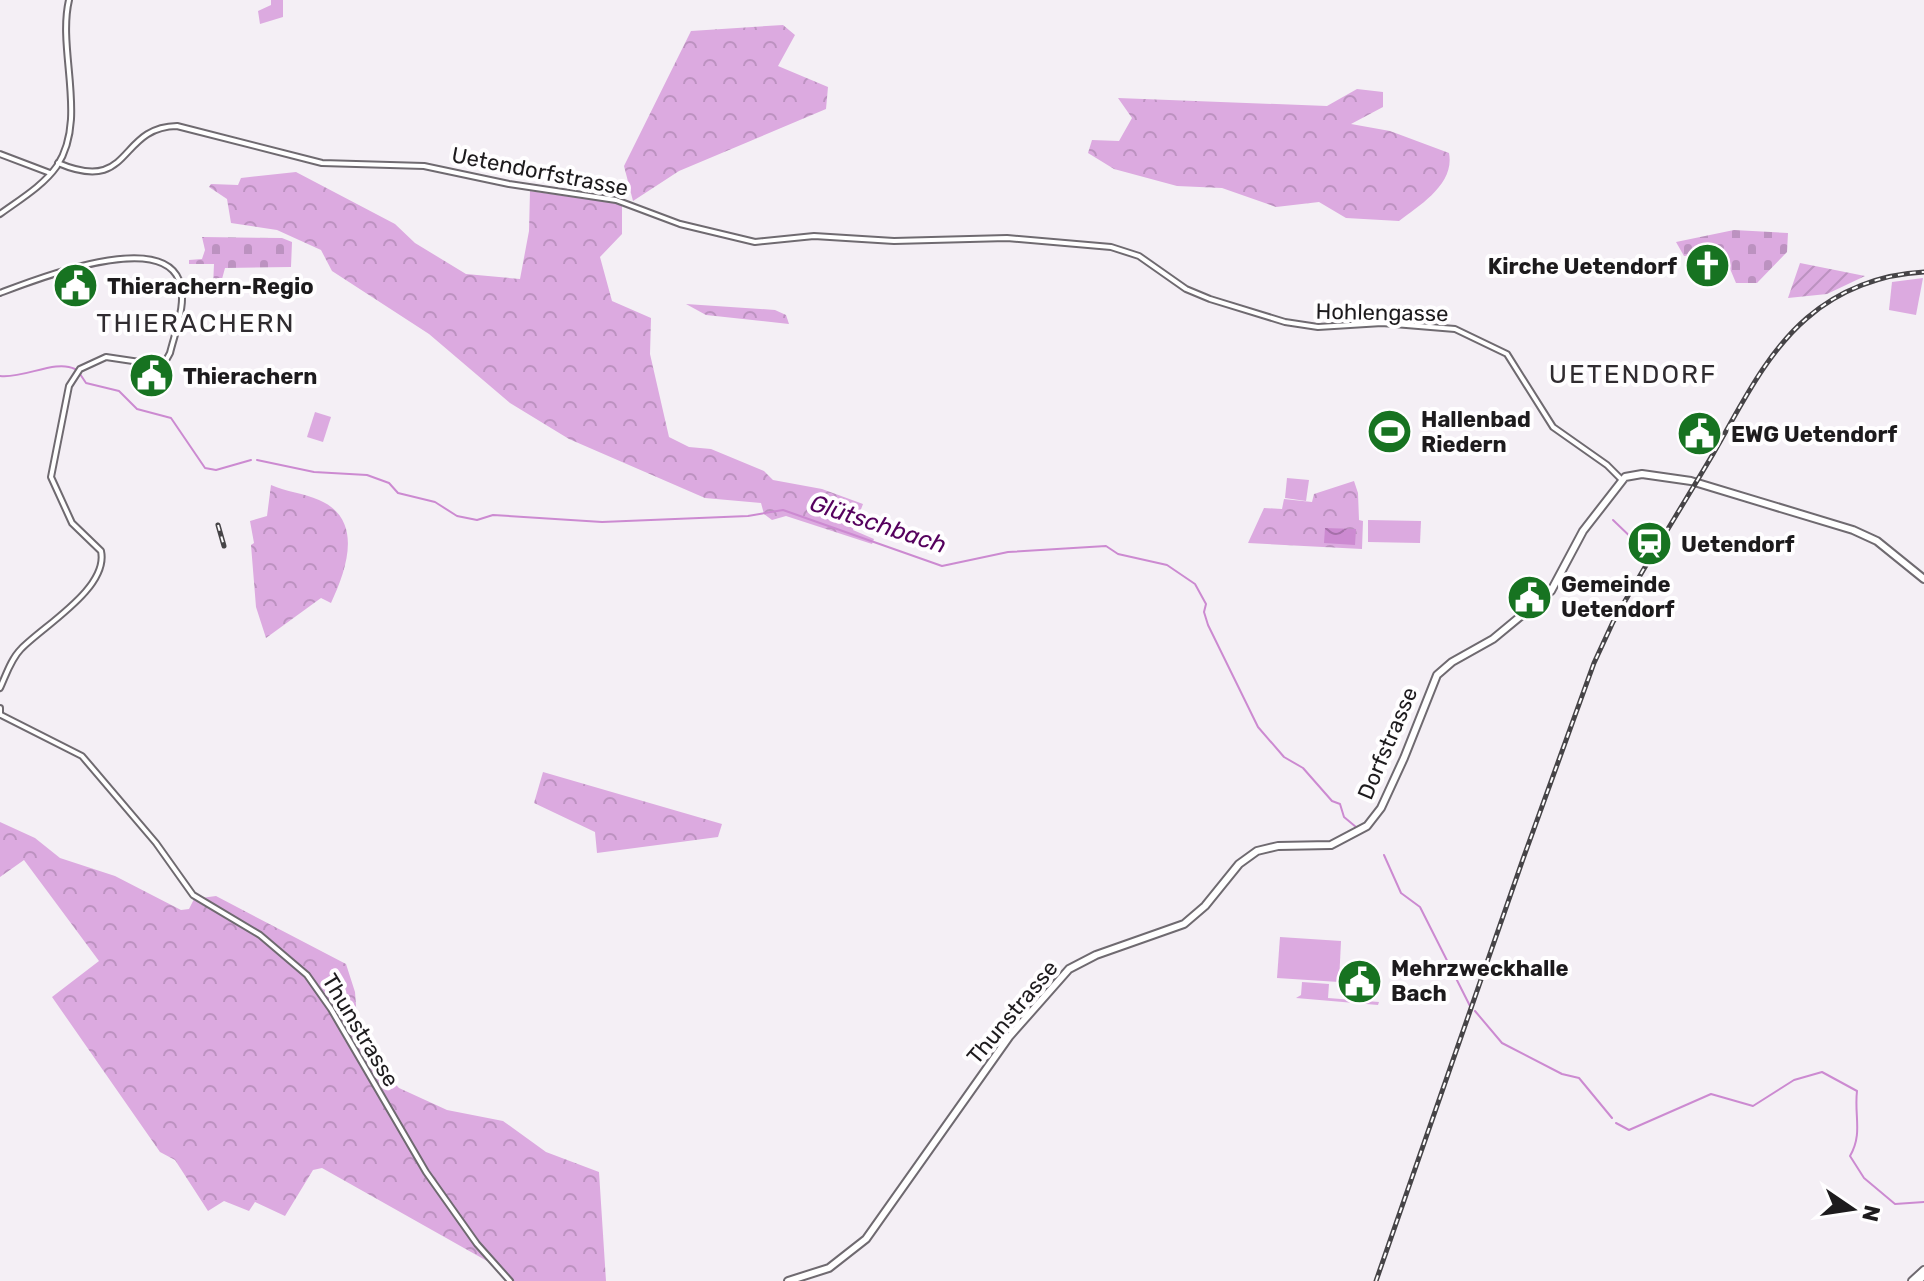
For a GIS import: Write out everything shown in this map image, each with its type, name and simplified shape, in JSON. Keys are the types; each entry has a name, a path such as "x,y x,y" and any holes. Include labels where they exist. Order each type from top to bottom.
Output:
{"main road":[{"path":"1622,480 1642,474 1691,481 1861,532 1887,548 1923,578"},
{"name":"Dorfstrasse","path":"1362,830 1381,808 1437,675 1452,662 1492,640 1551,591 1583,531 1606,506 1622,480"},
{"name":"Thunstrasse","path":"788,1281 840,1262 870,1235 1001,1047 1069,969 1096,955 1184,924 1205,906 1239,864 1257,851 1278,846 1331,845 1362,830"},
{"path":"1912,1281 1924,1273"},
{"path":"1919,1281 1924,1273"}],"street":[{"path":"0,214 58,163 69,116 66,29 69,0"},
{"name":"Uetendorfstrasse","path":"58,163 87,172 105,171 119,162 144,136 160,128 177,126 322,163 424,166 616,200 680,224 755,242 814,236 894,241 1033,240"},
{"path":"0,154 50,173"},
{"name":"Hohlengasse","path":"1033,240 1095,245 1133,253 1186,289 1293,324 1318,327 1415,325 1450,328 1472,335 1507,354 1553,427 1607,465 1622,480"},
{"path":"0,293 50,272 82,265 144,260 163,263 176,274 182,294 170,356 165,362 151,364 109,356 84,366 69,386 51,477 72,523 99,548 103,556 90,585 19,651 0,688"},
{"path":"0,708 0,715"},
{"name":"Thunstrasse","path":"0,715 82,756 156,843 193,895 272,944 307,975 331,1009 426,1172 477,1244 510,1281"}],"green space":[{"path":"271,0 283,0 283,17 260,24 258,11 271,5"},
{"path":"783,25 795,35 778,66 828,87 826,109 679,171 633,201 624,166 691,31"},
{"path":"1357,89 1383,92 1383,107 1351,124 1390,131 1449,153 1447,174 1441,184 1426,201 1399,221 1346,218 1319,202 1276,207 1222,188 1177,186 1114,169 1088,153 1092,140 1119,141 1132,118 1118,98 1327,106"},
{"path":"296,172 395,224 415,243 466,274 520,279 529,231 530,191 622,204 622,234 600,257 612,301 651,318 650,354 669,437 689,447 711,449 764,471 773,480 822,489 863,504 853,530 874,539 872,544 786,516 772,520 764,514 761,503 705,498 569,439 510,403 429,334 332,271 321,250 277,230 231,223 227,199 209,187 211,184 238,185 241,178"},
{"path":"1734,230 1788,233 1787,252 1757,283 1736,283 1723,252 1684,256 1676,242"},
{"path":"202,237 282,238 292,242 291,267 225,268 222,279 214,278 213,292 209,292 213,287 214,264 189,264 189,260 202,259 205,250"},
{"path":"1800,263 1865,276 1827,294 1788,298"},
{"path":"1923,278 1916,315 1889,310 1892,282"},
{"path":"686,304 775,310 786,315 789,324 706,315"},
{"path":"315,412 331,417 323,442 307,437"},
{"path":"1287,478 1309,480 1306,501 1285,498"},
{"path":"1354,481 1358,493 1359,520 1363,521 1362,549 1248,543 1264,508 1282,509 1284,499 1312,502 1314,494"},
{"path":"271,485 319,500 333,508 342,519 348,546 342,575 331,603 321,598 266,638 256,607 251,545 254,543 250,521 267,516"},
{"path":"1368,520 1421,521 1420,543 1368,542"},
{"path":"543,772 722,824 718,837 597,853 595,832 534,803"},
{"path":"0,822 35,838 60,858 115,876 181,910 189,909 194,899 216,896 346,964 355,992 359,1045 399,1088 447,1110 503,1121 546,1152 599,1172 606,1281 513,1281 493,1259 487,1261 322,1168 313,1170 285,1216 255,1202 249,1211 224,1201 208,1211 175,1160 160,1152 52,997 99,961 24,860 0,877"},
{"path":"1280,937 1341,941 1339,982 1277,978"},
{"path":"1302,982 1329,984 1328,998 1379,1002 1378,1005 1296,998 1301,995"}],"water":[{"path":"1325,528 1356,529 1355,545 1324,543"}],"waterway":[{"name":"Glütschbach","path":"0,376 58,366 75,369"},
{"name":"Glütschbach","path":"80,374 86,383 119,391 137,409 171,418 205,468 216,470 251,460"},
{"name":"Glütschbach","path":"257,460 314,472 367,475 389,483 398,493 435,502 457,516 477,520 493,515 602,522 748,516 783,510 942,566 1008,552 1106,546 1118,554 1167,565 1195,584 1206,604 1204,612 1208,625 1258,727 1284,757 1303,768 1332,801 1340,804 1344,817 1356,827"},
{"path":"1613,520 1639,545"},
{"name":"Glütschbach","path":"1384,855 1401,893 1420,907 1470,1006"},
{"name":"Glütschbach","path":"1475,1011 1502,1043 1562,1074 1579,1078 1612,1118"},
{"name":"Glütschbach","path":"1616,1123 1629,1130 1711,1094 1753,1106 1794,1080 1822,1072 1857,1091 1857,1132 1850,1156 1864,1178 1895,1204 1924,1202"}],"railway":[{"path":"1376,1281 1523,859 1594,663 1613,622 1754,382 1792,332 1819,308 1861,285 1892,276 1924,272"},
{"path":"218,525 224,546"}],"place":[{"name":"Kirche Uetendorf","path":"1708,266"},
{"name":"Thierachern-Regio","path":"76,286"},
{"name":"Thierachern","path":"152,376"},
{"name":"Hallenbad Riedern","path":"1390,432"},
{"name":"EWG Uetendorf","path":"1700,434"},
{"name":"Uetendorf","path":"1650,544"},
{"name":"Gemeinde Uetendorf","path":"1530,597"},
{"name":"Mehrzweckhalle Bach","path":"1360,981"}],"district":[{"name":"THIERACHERN","path":"196,323"},
{"name":"UETENDORF","path":"1633,374"}]}
